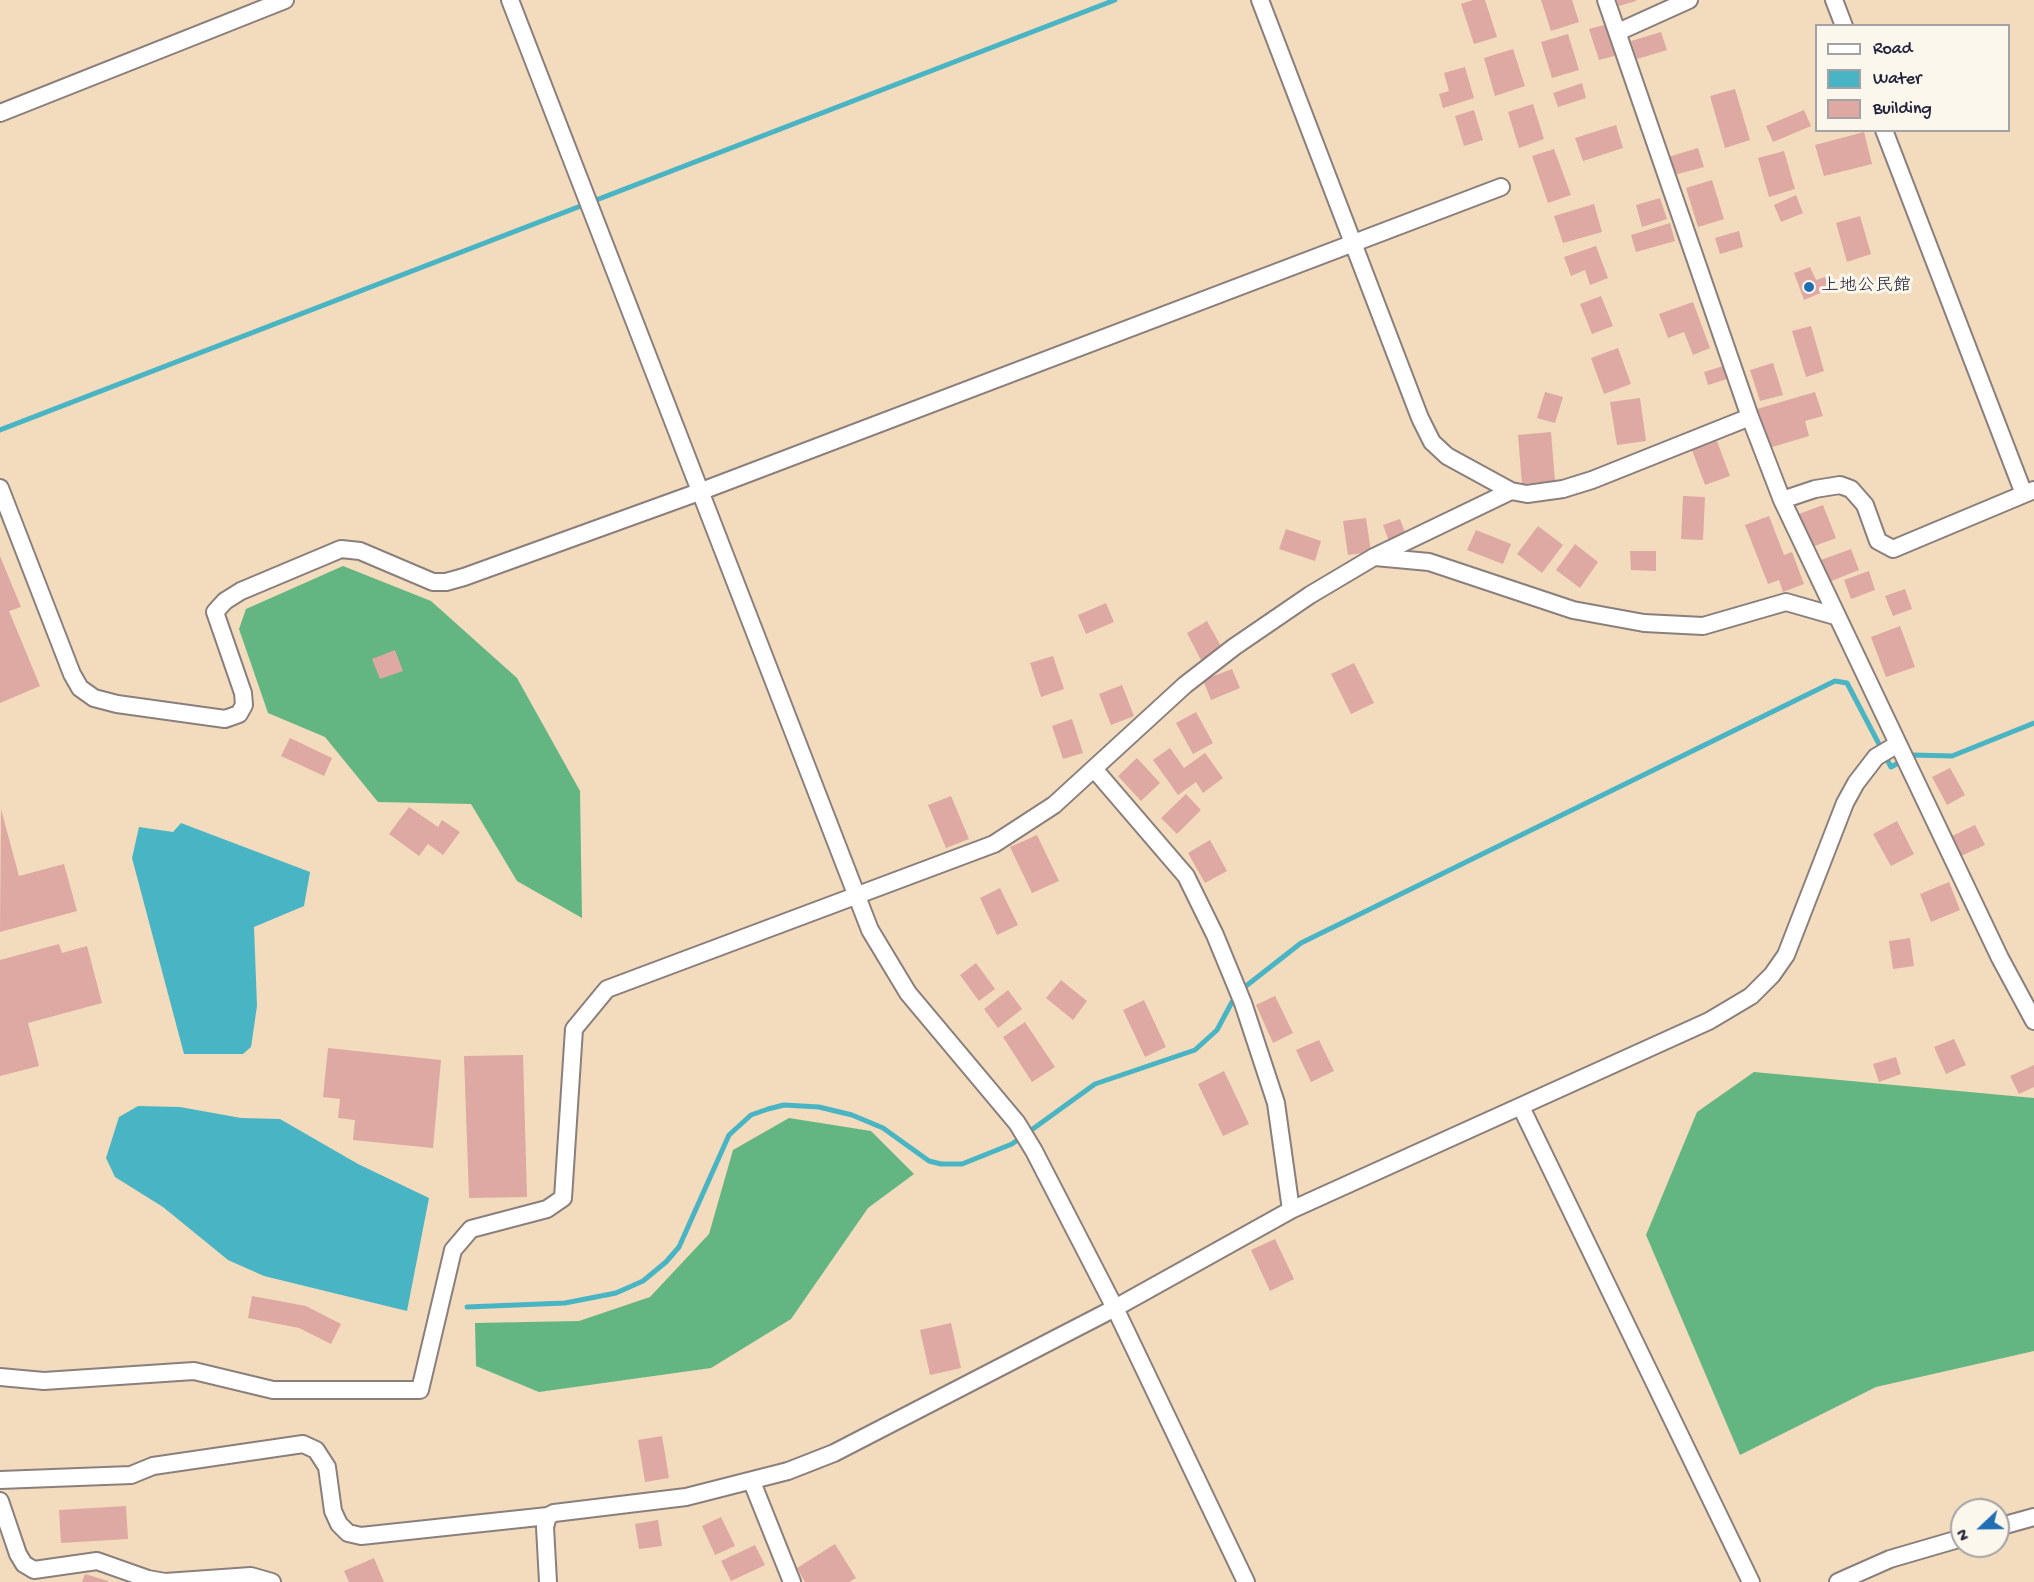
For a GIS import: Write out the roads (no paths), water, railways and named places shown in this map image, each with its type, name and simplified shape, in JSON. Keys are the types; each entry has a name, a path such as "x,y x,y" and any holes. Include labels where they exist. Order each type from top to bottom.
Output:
{"street":[{"path":"0,114 285,0"},
{"path":"510,0 870,930 908,993 1017,1123 1034,1151 1114,1308 1246,1582"},
{"path":"1260,0 1420,418 1432,442 1447,456 1511,491 1527,494 1563,489 1750,417"},
{"path":"1606,0 1750,417 1782,500 1835,616 1995,948 2034,1021"},
{"path":"1618,32 1689,0"},
{"path":"1834,0 1843,24"},
{"path":"1782,500 1815,489 1840,485 1851,489 1865,505 1878,541 1893,549 2029,492 1885,132"},
{"path":"0,488 72,674 80,688 94,698 117,704 225,719 239,714 244,705 243,693 218,625 216,612 225,601 241,591 340,549 360,551 433,582 446,582 699,492 1501,187"},
{"path":"0,1377 44,1382 194,1371 273,1390 420,1390 453,1250 471,1229 547,1209 563,1198 574,1029 607,988 994,844 1054,805 1095,770 1185,685 1234,647 1310,595 1374,557 1511,491"},
{"path":"1374,557 1429,562 1573,610 1644,623 1703,626 1786,602 1835,616"},
{"path":"0,1480 131,1475 153,1466 303,1444 316,1450 327,1467 333,1511 348,1533 361,1536 548,1516 554,1513 686,1497 752,1482 834,1454 1114,1308 1291,1210 1709,1021 1752,996 1772,975 1786,955 1845,803 1856,783 1876,757 1898,744"},
{"path":"1095,770 1186,876 1236,983 1276,1103 1291,1210"},
{"path":"1521,1107 1751,1582"},
{"path":"752,1482 792,1582"},
{"path":"0,1501 18,1554 24,1564 34,1570 97,1561 148,1579 165,1582 250,1576 272,1582"},
{"path":"548,1516 545,1527 548,1582"},
{"path":"2010,1524 2034,1517"},
{"path":"1838,1582 1890,1559 1950,1542"}],"water":[{"path":"181,823 310,872 304,906 254,927 257,1006 251,1047 243,1054 184,1054 132,858 139,827 173,832"},
{"path":"138,1106 180,1107 241,1118 280,1119 358,1164 429,1198 407,1311 264,1276 228,1260 163,1207 115,1177 106,1158 119,1117"}],"waterway":[{"path":"0,430 1115,0"},
{"path":"467,1307 565,1303 616,1293 643,1281 666,1262 679,1247 729,1135 751,1115 768,1109 784,1105 819,1107 852,1115 883,1128 929,1161 941,1164 962,1164 1012,1144 1095,1084 1195,1050 1217,1030 1232,1002 1246,986 1301,943 1835,681 1847,683 1891,767 1913,755 1952,756 2034,723"}],"place":[{"name":"上地公民館","path":"1809,287"}]}
